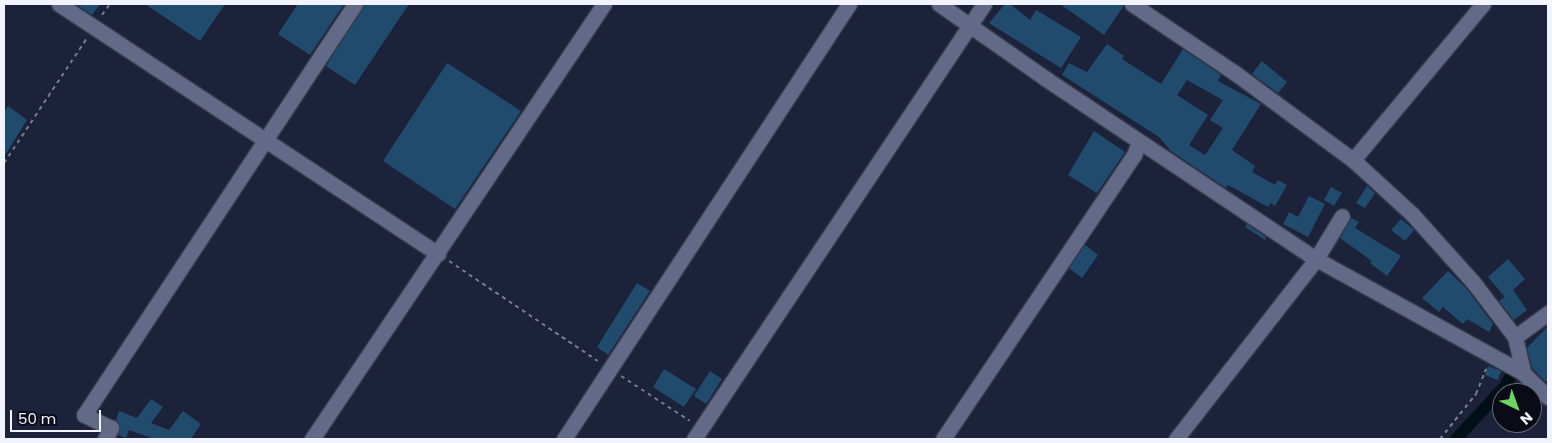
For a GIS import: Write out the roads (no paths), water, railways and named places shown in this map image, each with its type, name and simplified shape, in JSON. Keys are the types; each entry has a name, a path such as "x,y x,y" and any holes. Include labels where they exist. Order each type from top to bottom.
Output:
{"street":[{"path":"59,4 438,254"},
{"path":"104,439 112,428 84,415 264,139 355,4"},
{"path":"312,439 438,254 604,4"},
{"path":"564,439 849,4"},
{"path":"940,4 1139,142 1316,259 1523,373 1548,397"},
{"path":"695,432 968,25 984,4"},
{"path":"1132,4 1235,73 1353,160 1412,214 1473,282 1515,337 1523,373"},
{"path":"1353,160 1483,4"},
{"path":"943,439 1134,155 1139,142"},
{"path":"1176,439 1316,259 1342,216"},
{"path":"1515,337 1548,313"}],"waterway":[{"path":"1456,439 1506,385 1512,374"}]}
